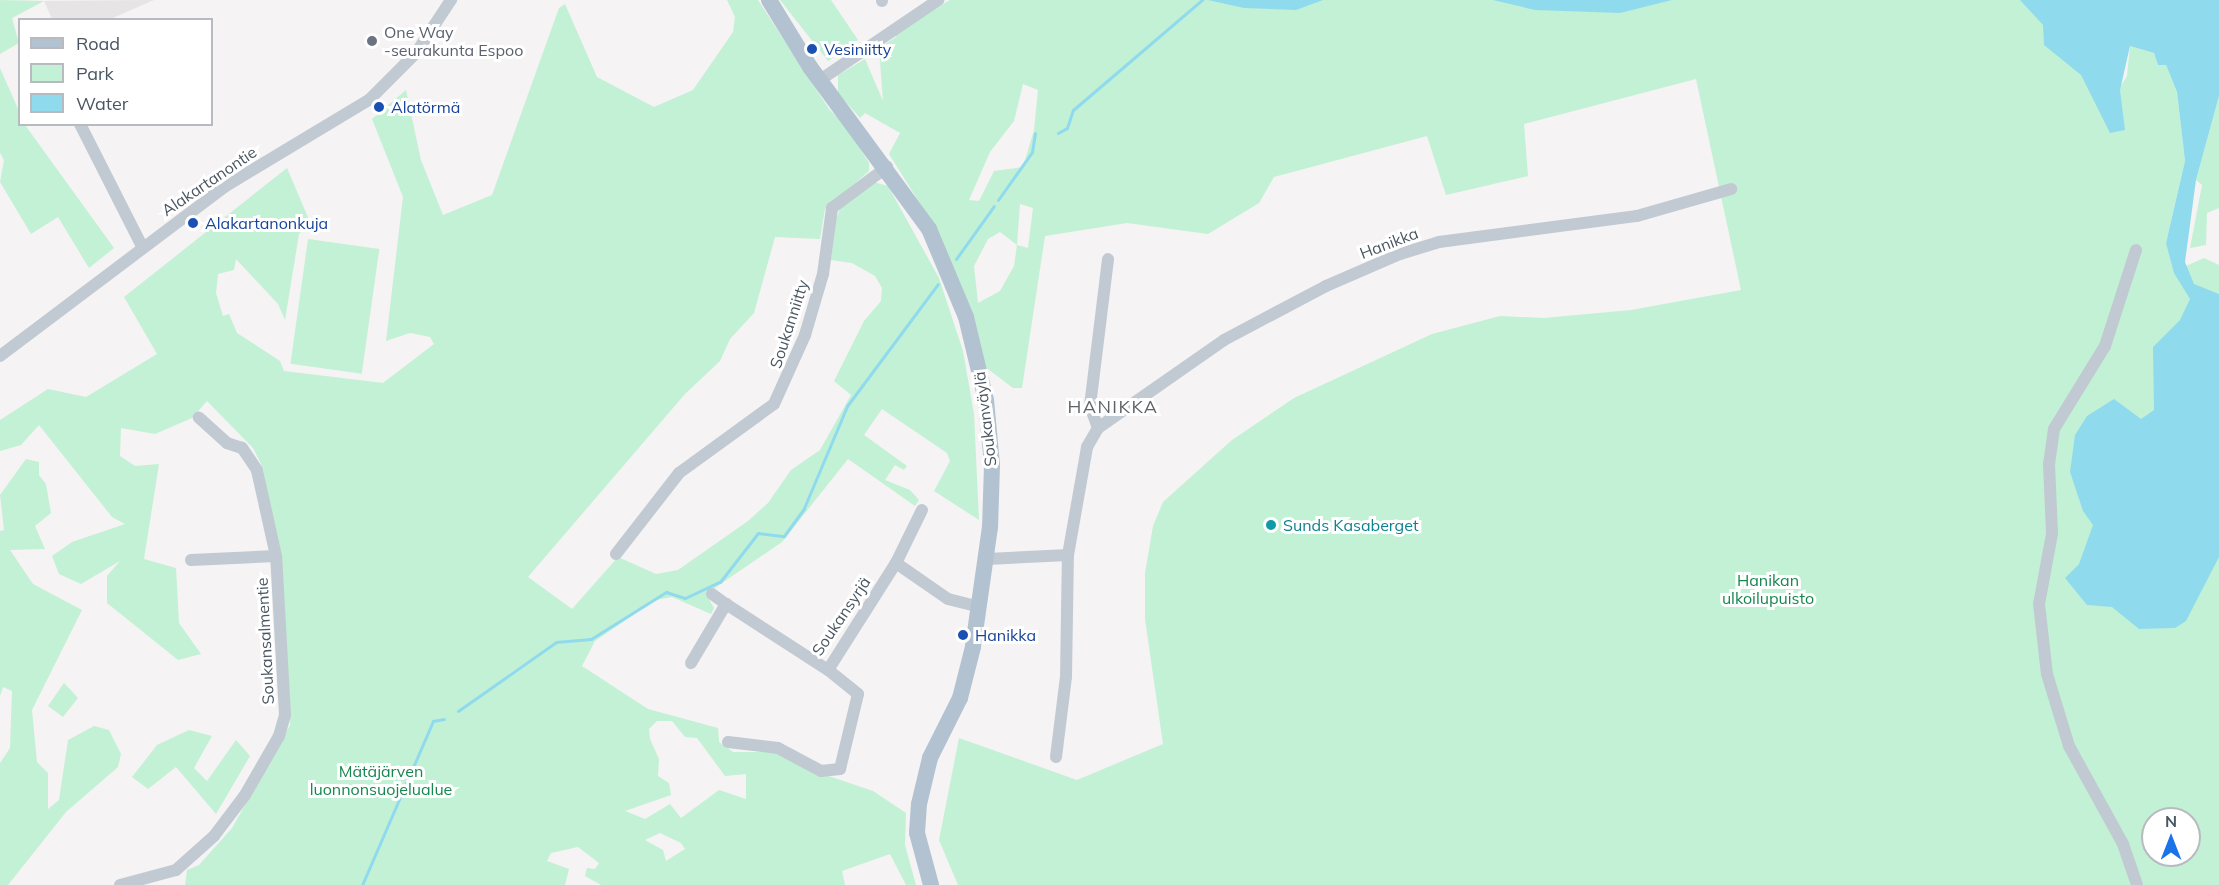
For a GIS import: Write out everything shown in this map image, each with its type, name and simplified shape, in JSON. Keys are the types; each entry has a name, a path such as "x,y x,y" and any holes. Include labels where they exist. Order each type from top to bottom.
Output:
{"main road":[{"name":"Soukanväylä","path":"769,0 820,80 886,167 944,261 977,358 992,465 987,559 967,678 930,758 921,791 918,833 931,885"}],"street":[{"name":"Alakartanontie","path":"0,356 224,187 369,100 416,53 451,0"},
{"path":"820,80 938,0"},
{"path":"81,126 143,248"},
{"name":"Soukanniitty","path":"616,554 679,473 774,404 805,335 823,274 832,208 886,167"},
{"name":"Hanikka","path":"1098,428 1224,340 1326,286 1400,254 1439,242 1621,219 1731,189"},
{"path":"2136,250 2105,346 2054,429 2049,464 2052,534 2039,604 2047,674 2069,746 2123,844 2136,885"},
{"path":"1056,757 1066,677 1068,555 1087,447 1098,428 1090,406 1108,259"},
{"name":"Soukansalmentie","path":"120,885 161,875 190,859 230,819 279,736 286,693 276,556 251,458 215,434 199,418"},
{"name":"Soukansyrjä","path":"712,594 828,670 896,563 922,510"},
{"path":"987,559 1068,555"},
{"path":"191,560 276,556"},
{"path":"896,563 948,599 980,607"},
{"path":"691,663 726,604"},
{"path":"728,742 778,748 833,773 840,769 858,694 828,670"}],"shaded area":[{"path":"154,0 113,18 52,18 44,1"}],"green space":[{"path":"0,0 44,1 12,18 18,44 0,54"},
{"name":"Mätäjärven luonnonsuojelualue","path":"727,0 758,0 829,109 847,127 869,163 869,171 825,209 820,239 775,237 754,313 730,339 720,361 685,394 528,577 572,609 618,557 656,574 678,570 748,521 768,503 791,470 820,450 851,395 834,381 864,321 881,301 882,288 875,276 852,263 831,260 836,219 841,207 874,182 888,186 939,278 963,351 974,414 979,520 934,491 950,461 947,453 882,409 864,435 907,466 904,470 895,465 885,480 910,490 919,500 915,506 848,459 782,542 706,594 714,608 711,614 672,597 655,600 595,641 582,666 648,709 718,728 719,742 733,752 777,752 811,770 873,791 906,813 905,845 916,885 906,885 890,854 842,871 845,885 601,885 585,876 587,868 595,869 599,863 578,847 551,853 547,861 569,869 565,885 185,885 187,870 199,865 232,828 290,725 283,590 263,468 253,448 207,401 192,418 155,434 121,428 120,456 135,466 159,464 144,559 176,568 179,623 201,654 178,660 107,603 107,576 120,561 81,584 59,574 52,556 72,542 125,524 112,517 39,425 21,445 0,451 0,420 48,389 86,397 157,354 124,297 287,168 310,222 299,234 285,320 278,304 236,259 234,270 218,274 216,293 223,316 229,314 237,333 280,361 284,371 383,383 434,344 430,337 410,333 386,341 403,197 372,119 406,90 421,160 443,215 492,195 559,8 565,4 597,77 654,107 693,90 733,32 735,17","holes":["657,721 672,721 685,737 697,738 725,776 746,774 746,799 719,790 681,818 670,804 645,819 625,811 671,795 669,783 658,776 659,759 650,739 649,729","660,833 681,843 685,849 666,861 663,850 645,840"]},
{"path":"780,0 831,0 858,40 828,61"},
{"name":"Hanikan ulkoilupuisto","path":"950,0 2117,0 2119,89 2127,76 2130,46 2154,53 2158,65 2166,65 2177,92 2185,161 2166,243 2186,266 2204,258 2219,265 2219,885 958,885 939,840 959,738 1077,780 1163,744 1145,619 1145,573 1153,526 1163,502 1232,440 1294,398 1432,334 1500,316 1544,318 1631,310 1741,290 1696,79 1524,124 1528,176 1446,195 1427,136 1274,177 1259,203 1208,234 1127,223 1045,236 1022,388 1013,388 984,366 931,221 889,154 900,133 865,113 860,118 838,93 838,75 865,59 883,101 879,48 896,37 894,32","holes":["1023,84 1038,90 1034,130 1023,167 994,171 979,201 969,200 990,152 1014,121","1020,204 1033,208 1028,248 1017,245","1000,232 1017,245 1014,266 1000,291 978,303 974,266 988,239"]},
{"path":"0,68 18,109 18,126 26,126 114,248 89,268 58,217 31,234 0,182 4,160 0,153"},
{"path":"2219,96 2219,208 2207,213 2206,245 2190,248 2202,185 2196,180"},
{"path":"308,239 379,249 362,374 290,364"},
{"path":"26,459 39,462 39,475 46,484 51,513 35,526 45,549 10,550 33,584 82,610 32,710 37,762 48,773 48,809 59,800 68,740 94,726 109,730 121,754 118,767 66,812 8,885 0,885 0,763 10,748 12,691 3,687 0,696 0,531 4,530 0,495"},
{"path":"64,683 78,698 63,717 48,706"},
{"path":"189,730 212,736 194,768 207,781 236,740 250,756 216,814 176,767 148,789 132,777 157,745"}],"water":[{"path":"1208,0 1323,0 1296,10 1244,8"},
{"path":"1493,0 1672,0 1620,13 1535,10"},
{"path":"2020,0 2219,0 2219,96 2196,180 2185,262 2194,284 2219,294 2219,557 2186,621 2175,628 2139,629 2112,607 2087,605 2065,578 2079,564 2093,525 2083,511 2070,472 2075,435 2087,416 2114,399 2141,419 2154,410 2153,347 2180,320 2190,299 2174,273 2166,243 2185,161 2177,92 2166,65 2158,65 2154,53 2130,46 2120,90 2125,130 2110,133 2081,75 2044,45 2043,25"}],"waterway":[{"path":"1058,133 1067,128 1073,110 1202,0"},
{"path":"998,200 1032,152 1035,133"},
{"path":"956,259 994,206"},
{"path":"458,711 556,642 591,639 666,592 685,598 720,582 758,533 784,536 804,508 847,406 938,284"},
{"path":"362,885 433,721 444,719"}],"place":[{"name":"One Way -seurakunta Espoo","path":"372,41"},
{"name":"Vesiniitty","path":"812,49"},
{"name":"Alatörmä","path":"379,107"},
{"name":"Alakartanonkuja","path":"193,223"},
{"name":"Sunds Kasaberget","path":"1271,525"},
{"name":"Hanikka","path":"963,635"}],"district":[{"name":"HANIKKA","path":"1113,407"}]}
